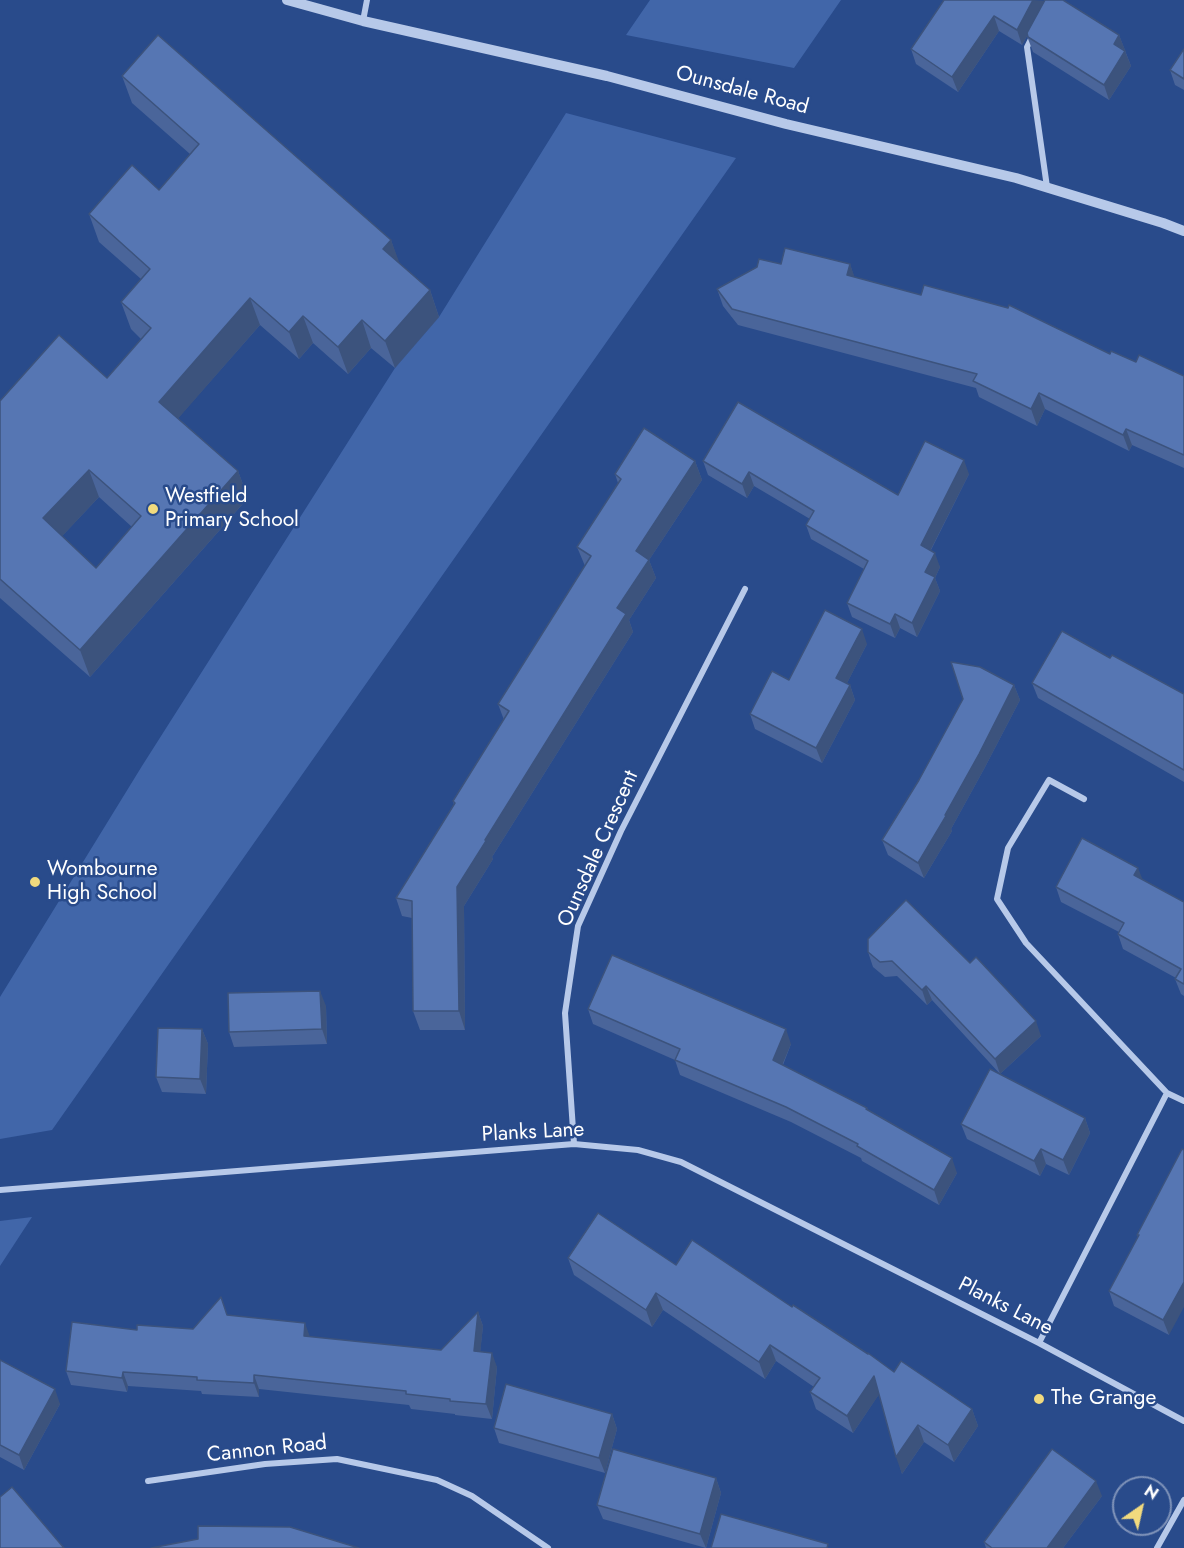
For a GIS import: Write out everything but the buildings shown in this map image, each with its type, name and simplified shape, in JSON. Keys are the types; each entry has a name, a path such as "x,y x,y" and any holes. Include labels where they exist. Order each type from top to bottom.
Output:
{"street":[{"name":"Ounsdale Road","path":"287,0 363,21 607,76 786,124 1016,178 1184,231"},
{"path":"363,21 366,0"},
{"path":"1037,28 1027,47 1047,187"},
{"name":"Ounsdale Crescent","path":"574,1144 565,1013 578,926 621,831 745,589"},
{"path":"1084,799 1049,780 1008,848 997,898 1026,943 1167,1093 1184,1101"},
{"path":"1039,1343 1167,1093"},
{"name":"Planks Lane","path":"0,1190 574,1144 638,1150 681,1162 1039,1343 1184,1421"},
{"name":"Cannon Road","path":"148,1481 265,1464 337,1459 437,1480 472,1496 548,1548"},
{"path":"1157,1548 1184,1500"}],"shaded area":[{"path":"650,0 841,0 794,68 626,35"},
{"path":"566,113 736,158 52,1130 0,1139 0,997 142,766 395,368 439,317"},
{"path":"32,1217 0,1266 0,1221"}],"place":[{"name":"Westfield Primary School","path":"153,509"},
{"name":"Wombourne High School","path":"35,882"},
{"name":"The Grange","path":"1039,1399"}]}
